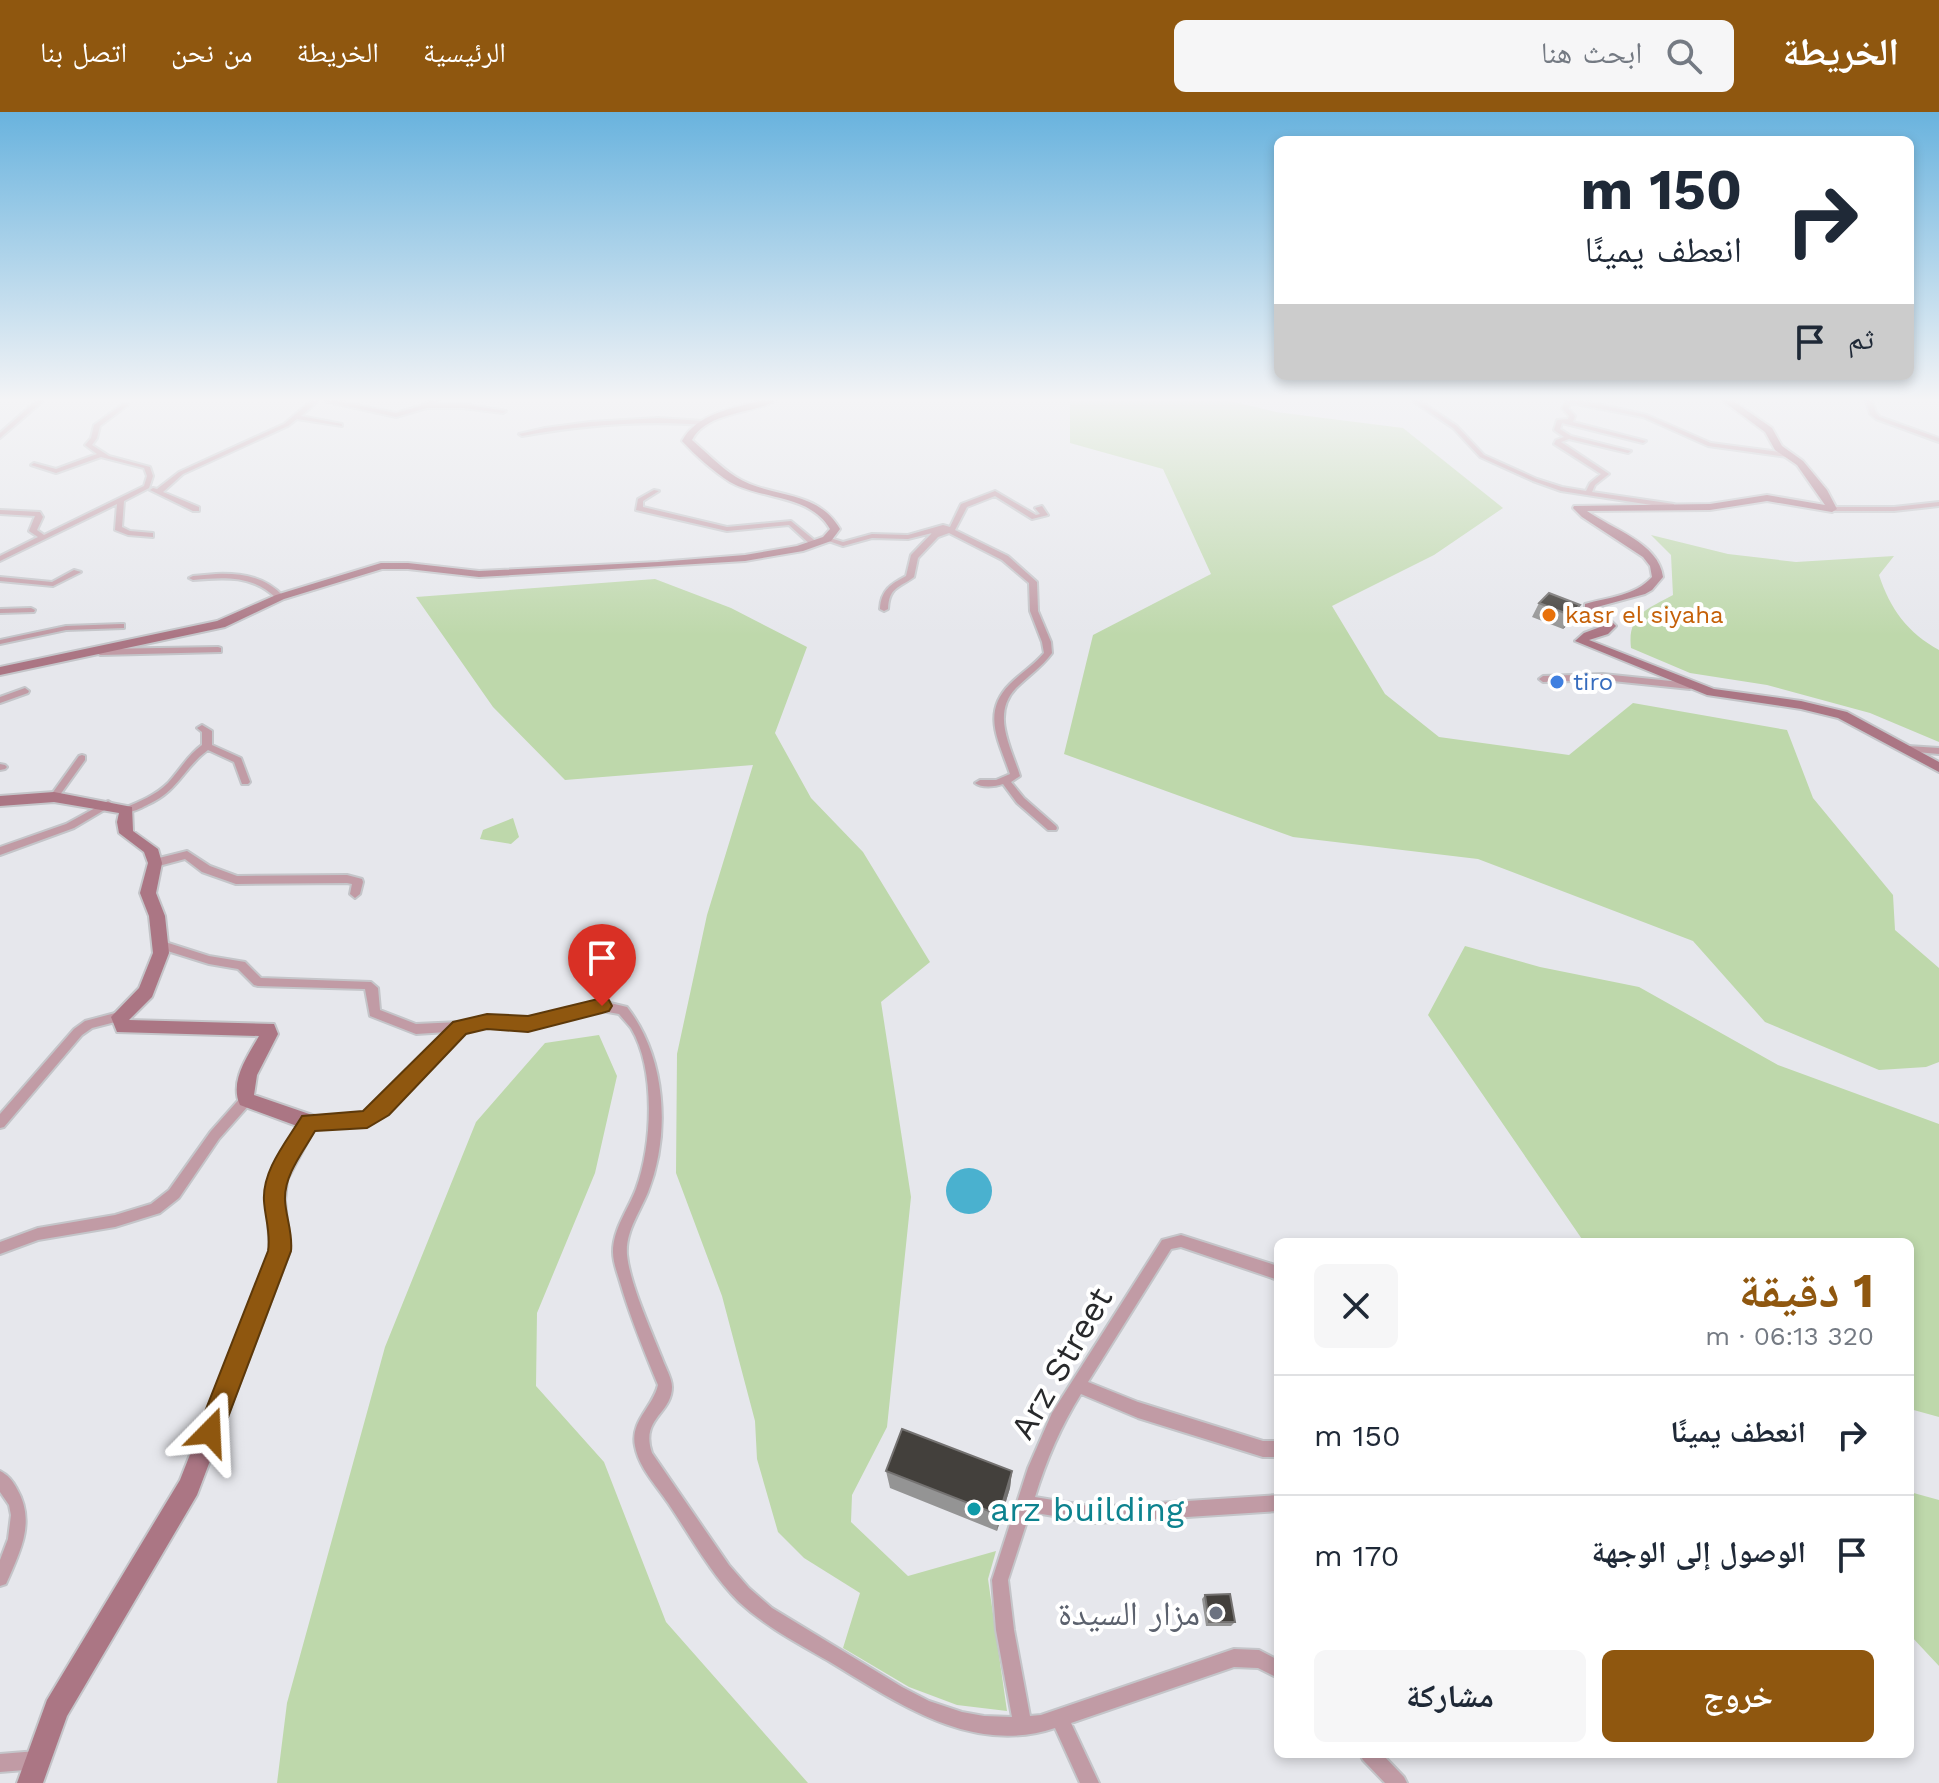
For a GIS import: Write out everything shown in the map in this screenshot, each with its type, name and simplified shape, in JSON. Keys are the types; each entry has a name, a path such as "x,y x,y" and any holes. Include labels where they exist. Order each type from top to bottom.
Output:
{"street":[{"path":"144,490 149,479"},
{"path":"159,491 174,479"},
{"path":"733,479 824,513 835,529 821,542"},
{"path":"1536,479 1561,489 1671,506"},
{"path":"1588,494 1592,484 1599,479"},
{"path":"1813,479 1832,509"},
{"path":"0,559 144,490 159,491 196,509"},
{"path":"656,491 640,500 639,508 727,529 791,523 821,542"},
{"path":"884,609 884,595 889,588 910,577 914,557 935,535 952,530 964,506 995,493 1035,517 1044,515 1039,508"},
{"path":"1690,686 1581,641 1585,636 1607,630 1610,626 1589,606 1647,589 1655,579 1657,568 1643,550 1590,520 1578,508 1718,506 1737,500 1767,498 1832,509 1916,508 1939,504"},
{"path":"121,500 118,528 128,533 150,535"},
{"path":"0,512 37,514 39,517 33,531 44,538"},
{"path":"0,671 221,624 280,597 381,566 479,574 562,571 745,558 821,542 843,544 877,535 908,537 937,527 952,530 1014,564 1033,582 1031,599 1035,618 1048,642 1048,653 1026,678 1011,687 997,713 997,724 1015,776"},
{"path":"0,579 53,584 77,572"},
{"path":"193,578 248,578 264,583 280,597"},
{"path":"0,611 31,610"},
{"path":"0,642 66,628 121,626"},
{"path":"79,653 218,650"},
{"path":"1543,679 1603,677 1690,686 1740,698 1831,711 1939,768"},
{"path":"0,700 25,691"},
{"path":"202,728 207,731 207,746"},
{"path":"207,746 238,760 245,782"},
{"path":"0,801 54,797 108,804 127,810 158,796 207,746"},
{"path":"1908,749 1939,751"},
{"path":"54,797 82,758"},
{"path":"980,783 997,783 1015,776"},
{"path":"1015,776 1006,781 1012,794 1052,828"},
{"path":"0,851 70,826 108,804"},
{"path":"0,1123 78,1032 89,1024 119,1017 146,992 162,945 148,893 155,863 151,849 126,833 124,822 127,810"},
{"path":"155,863 190,855 206,869 236,880 347,879 358,882 355,894"},
{"path":"162,945 209,960 245,967 258,982 367,985 372,988 374,1013 402,1026 460,1027 487,1022 528,1024 602,1006 623,1010 629,1016 646,1057 656,1109 650,1165 620,1247 622,1265 642,1331 665,1388 643,1426 641,1438 644,1453 723,1573 775,1620 909,1699 950,1718 1023,1727 1060,1719 1234,1658 1259,1659 1274,1667"},
{"path":"119,1017 123,1027 268,1029 269,1034 246,1079 243,1092 246,1100"},
{"path":"246,1100 309,1122 367,1120 460,1027"},
{"path":"0,1248 38,1234 138,1216 155,1209 174,1194 215,1135 246,1100"},
{"path":"30,1783 48,1726 70,1682 189,1487 280,1251 281,1237 274,1199 278,1176 309,1122"},
{"name":"Arz Street","path":"1023,1727 1000,1580 1046,1444 1078,1385 1167,1244 1181,1241 1274,1272"},
{"path":"1078,1385 1138,1410 1263,1449 1274,1449"},
{"path":"0,1479 18,1504 21,1522 0,1578"},
{"path":"1026,1503 1095,1515 1274,1503"},
{"path":"1060,1719 1090,1783"},
{"path":"1373,1758 1398,1783"},
{"path":"0,1763 37,1760"}],"green space":[{"path":"1168,479 1467,479 1503,508 1434,555 1332,606 1385,694 1439,737 1569,755 1633,703 1787,730 1813,798 1893,895 1895,930 1939,968 1939,1062 1926,1067 1879,1070 1765,1022 1693,941 1478,859 1293,837 1064,754 1093,635 1211,574"},
{"path":"1651,535 1728,554 1796,562 1894,556 1879,575 1889,599 1909,628 1939,650 1939,742 1870,713 1767,685 1690,673 1631,648 1632,627 1636,620 1673,595 1671,555"},
{"path":"655,579 731,608 807,647 775,733 811,798 863,852 930,962 881,1002 911,1197 887,1427 852,1495 851,1522 908,1576 996,1551 988,1579 1007,1711 957,1705 909,1687 843,1648 860,1593 804,1558 778,1532 757,1459 755,1421 722,1296 676,1173 677,1054 707,915 753,765 565,780 493,707 416,597"},
{"path":"513,818 519,837 511,844 480,839 483,830"},
{"path":"1465,946 1540,967 1639,987 1778,1065 1939,1124 1939,1417 1914,1410 1914,1238 1581,1238 1428,1015"},
{"path":"599,1035 617,1076 595,1173 537,1313 536,1386 604,1462 666,1622 808,1783 277,1783 287,1703 385,1347 476,1122 545,1043"},
{"path":"1914,1493 1939,1500 1939,1666 1914,1639"}],"water":[{"path":"969,1168 985,1175 992,1191 985,1207 969,1214 953,1207 946,1191 953,1175"}],"building":[{"path":"1549,593 1580,605 1570,615 1539,603"},
{"path":"902,1429 1012,1471 999,1515 886,1471"},
{"name":"مزار السيدة","path":"1230,1594 1235,1622 1209,1622 1205,1595"}],"place":[{"name":"kasr el siyaha","path":"1549,615"},
{"name":"tiro","path":"1557,682"},
{"name":"arz building","path":"974,1509"},
{"name":"مزار السيدة","path":"1216,1613"}],"route":[{"path":"210,1432 280,1251 281,1237 274,1199 278,1176 309,1122 367,1120 460,1027 487,1022 528,1024 602,1006"}]}
